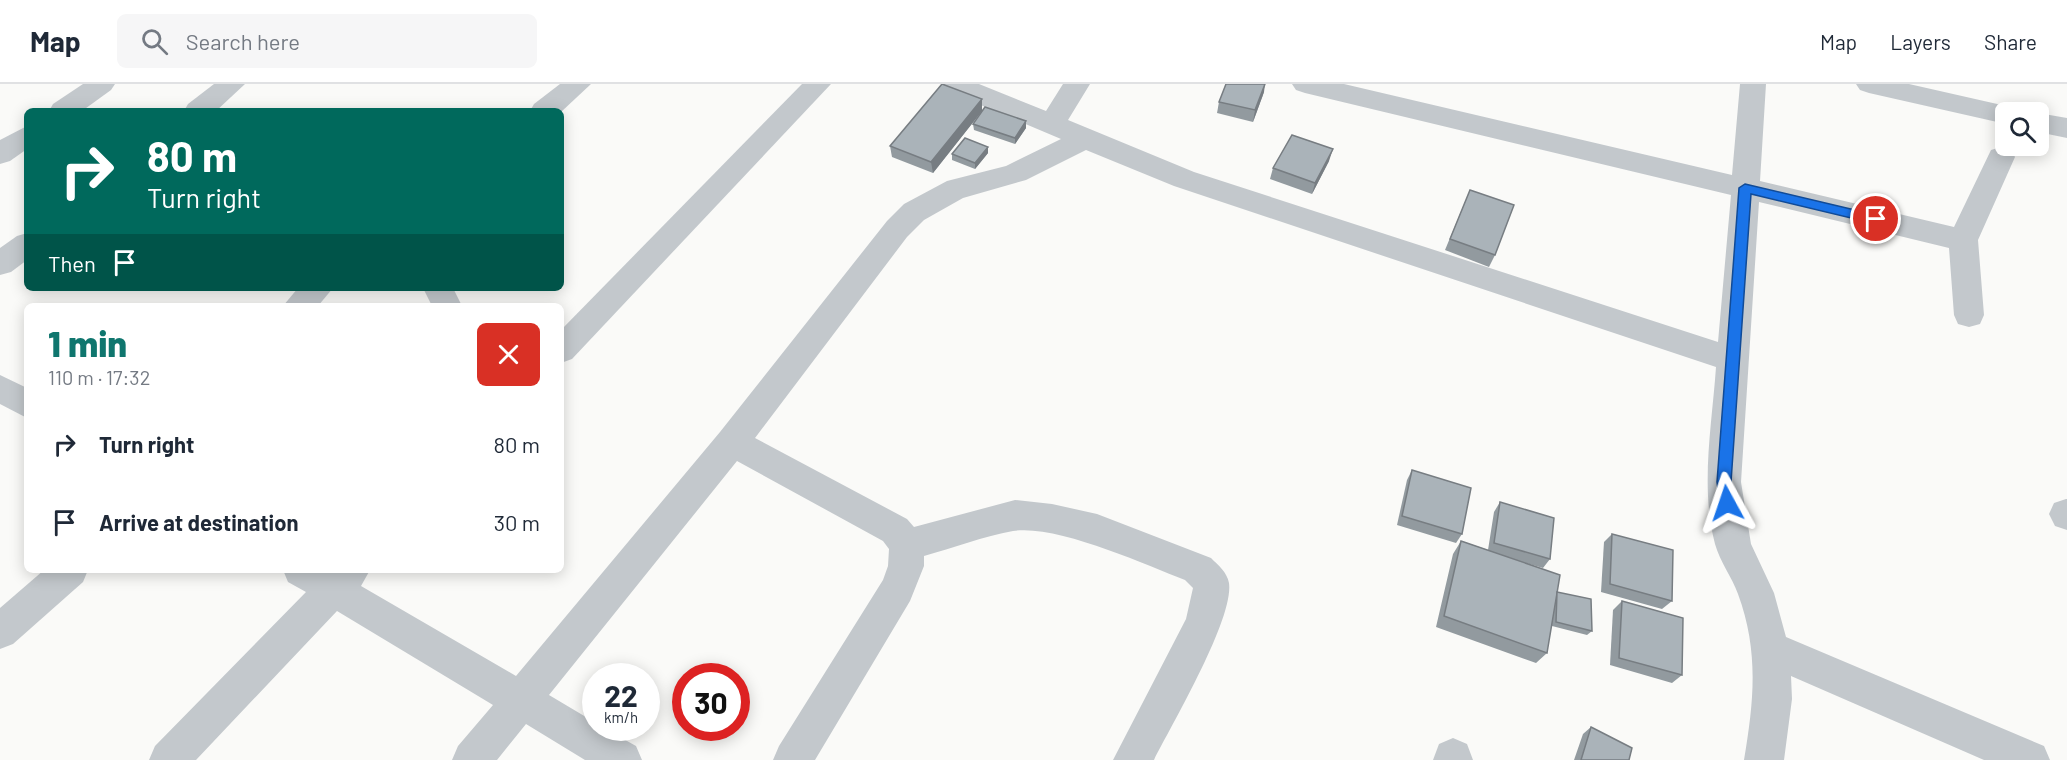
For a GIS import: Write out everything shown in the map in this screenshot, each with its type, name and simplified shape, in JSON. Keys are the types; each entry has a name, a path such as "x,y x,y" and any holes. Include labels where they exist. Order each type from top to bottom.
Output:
{"street":[{"path":"67,108 102,84"},
{"path":"202,108 232,84"},
{"path":"548,108 578,84"},
{"path":"564,347 818,84"},
{"path":"954,84 1184,179 1303,221 1733,360"},
{"path":"1051,125 1077,84"},
{"path":"1305,84 1963,240"},
{"path":"1753,84 1724,482 1733,545 1756,593 1772,649 1773,699 1764,760"},
{"path":"1869,84 1995,113"},
{"path":"2049,125 2067,129"},
{"path":"0,154 24,138"},
{"path":"471,760 732,442 897,229 914,212 957,188 980,185 1016,173 1084,139"},
{"path":"1969,315 1963,240 2001,157"},
{"path":"0,264 24,246"},
{"path":"301,303 315,291"},
{"path":"0,388 24,402"},
{"path":"732,442 895,530 907,545 906,566 897,589 793,760"},
{"path":"907,545 1015,515 1052,519 1097,530 1198,569 1211,582 1210,602 1203,624 1133,760"},
{"path":"0,632 67,573"},
{"path":"314,573 343,580 520,700 622,760"},
{"path":"169,760 343,580"},
{"path":"1772,649 2030,760"}],"building":[{"path":"942,84 982,99 931,162 890,146"},
{"path":"1226,84 1265,84 1255,110 1219,102"},
{"path":"985,107 1026,121 1015,138 973,124"},
{"path":"1292,135 1333,149 1315,183 1273,168"},
{"path":"965,138 988,147 975,163 952,154"},
{"path":"1470,190 1514,205 1495,255 1450,239"},
{"path":"1412,470 1471,488 1462,534 1402,516"},
{"path":"1500,502 1554,518 1550,559 1494,543"},
{"path":"1612,534 1673,550 1672,601 1610,584"},
{"path":"1461,541 1560,575 1547,653 1444,616"},
{"path":"1557,592 1591,599 1592,631 1556,622"},
{"path":"1622,601 1683,618 1682,675 1619,658"},
{"path":"1591,727 1632,748 1629,760 1581,760"}],"route":[{"path":"1727,503 1724,482 1745,188 1876,219"}]}
